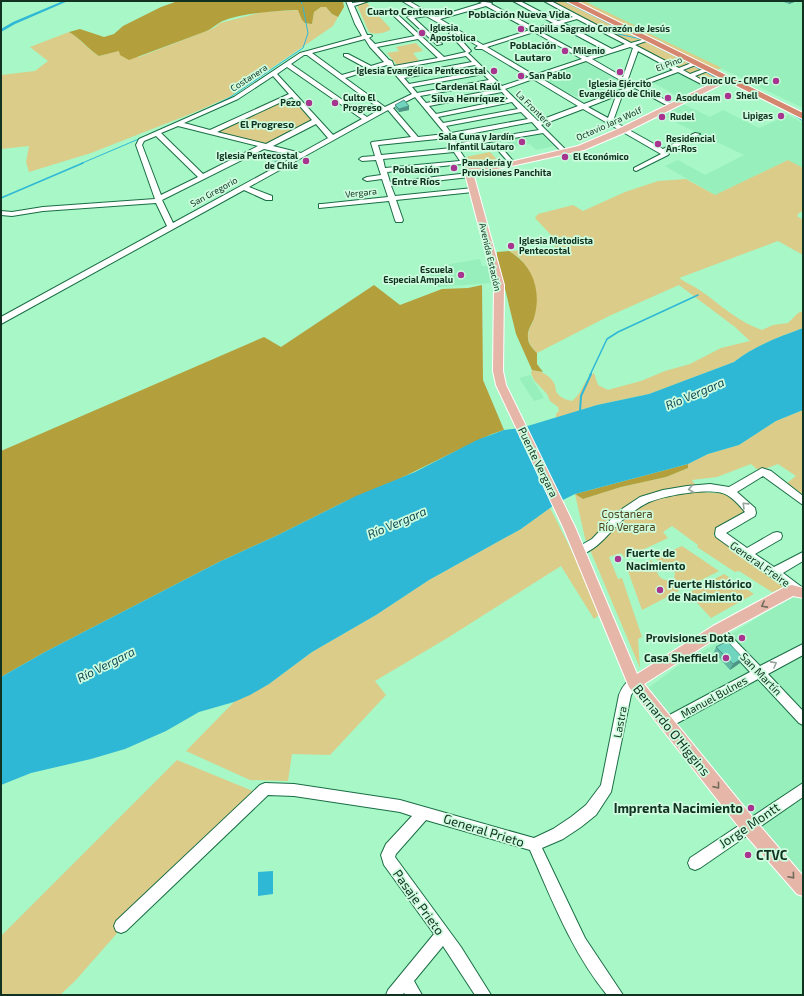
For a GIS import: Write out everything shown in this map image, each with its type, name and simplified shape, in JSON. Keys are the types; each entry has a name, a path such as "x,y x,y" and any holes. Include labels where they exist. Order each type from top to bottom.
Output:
{"highway":[{"path":"570,1 803,116"}],"main road":[{"name":"Octavio Jara Wolf","path":"467,166 493,168 581,148 623,130 728,79"},
{"name":"Avenida Estación","path":"467,166 498,285 500,302 498,371 501,385 507,397"},
{"name":"Puente Vergara","path":"507,397 570,527"},
{"name":"Bernardo O'Higgins","path":"570,527 634,683 748,825 803,888"},
{"name":"Lastra","path":"634,683 718,630 792,590 801,592"}],"street":[{"path":"352,3 366,1"},
{"path":"405,1 583,107 664,153"},
{"path":"434,18 484,2 495,1"},
{"path":"516,1 610,51"},
{"path":"548,1 711,87"},
{"path":"484,2 672,106"},
{"name":"Avenida Estación","path":"352,3 367,36 452,135"},
{"path":"426,14 410,17 439,44"},
{"path":"397,16 442,58"},
{"path":"341,77 371,68 442,58 467,52 481,46 577,17"},
{"name":"La Frontera","path":"444,25 484,72 564,152"},
{"name":"Costanera","path":"159,200 139,145 140,141 236,98 307,52 367,36"},
{"path":"374,45 420,37"},
{"path":"426,105 502,89 533,77 647,39"},
{"path":"625,80 636,48"},
{"path":"307,52 386,108 416,138"},
{"path":"346,55 371,68"},
{"path":"404,76 476,63"},
{"name":"El Pino","path":"379,158 374,143 452,135 535,122 583,107 696,63"},
{"path":"287,64 366,119"},
{"name":"Avenida Estación","path":"391,65 404,76 417,95"},
{"name":"El Pino","path":"690,76 708,69"},
{"path":"411,85 484,72"},
{"path":"273,73 332,138"},
{"name":"San Gregorio","path":"1,320 386,108 417,95 493,81"},
{"path":"610,122 620,92"},
{"path":"211,132 292,95"},
{"path":"438,115 513,100"},
{"name":"Avenida Estación","path":"426,105 446,124 467,166"},
{"path":"446,124 522,110"},
{"path":"1,213 12,214 43,209 159,200 202,177 316,121"},
{"path":"179,124 301,155"},
{"path":"362,159 459,148 544,131"},
{"path":"157,133 202,177"},
{"path":"636,169 697,134"},
{"path":"498,148 512,163"},
{"path":"379,158 399,220"},
{"path":"385,177 467,166"},
{"path":"367,179 467,166"},
{"path":"242,187 269,198"},
{"name":"Vergara","path":"322,206 473,190"},
{"path":"159,200 171,227"},
{"path":"580,551 586,550 592,546 618,518 643,500 696,488 721,488 730,490 762,472 768,474 803,501"},
{"name":"General Freire","path":"730,490 751,513 719,533 746,554 801,592"},
{"path":"746,554 777,536"},
{"path":"774,573 803,556"},
{"name":"San Martín","path":"718,630 803,719"},
{"name":"Manuel Bulnes","path":"666,723 803,649"},
{"name":"Lastra","path":"534,845 558,834 576,822 591,810 607,788 625,695 627,690 634,683"},
{"name":"General Prieto","path":"121,926 265,789 294,790 393,805 534,845 557,896 584,947 604,980 616,995"},
{"name":"Jorge Montt","path":"695,863 748,825 803,789"},
{"name":"Pasaje Prieto","path":"424,813 391,849 388,858 443,934 484,995"},
{"path":"392,995 443,934"},
{"path":"404,981 415,995"}],"shaded area":[{"path":"178,1 343,1 344,7 338,17 332,14 326,7 321,7 314,12 312,24 305,23 302,20 298,10 269,12 235,17 219,23 206,31 129,60 120,55 119,51 99,56 69,32 80,29 104,37 114,34 123,26 161,7"},
{"path":"584,1 803,1 803,108 646,32"},
{"path":"585,62 621,81 617,91 592,100 583,95 579,97 570,94 540,78"},
{"path":"679,72 706,85 681,98 652,82"},
{"path":"681,103 710,117 723,110 759,128 788,115 803,123 803,168 788,160 715,195 665,166 678,160 705,175 744,155 658,114"},
{"name":"Sala Cuna y Jardín Infantil Lautaro","path":"541,133 554,146 536,150 530,144 511,147 505,140"},
{"path":"509,251 524,264 530,271 534,280 537,298 536,308 534,318 528,332 528,340 537,353 537,364 543,372 532,370 516,334 497,256 497,252"},
{"name":"Escuela Especial Ampalu","path":"480,259 482,266 488,266 492,283 437,287 427,268"},
{"path":"374,285 400,305 442,289 468,288 482,285 483,380 504,430 492,434 401,478 344,502 276,536 219,562 45,652 1,677 1,451 264,337 281,347"},
{"path":"530,375 544,398 534,401 519,378"},
{"path":"688,464 688,468 666,477 621,487 583,499 575,494"},
{"path":"796,595 803,596 803,877 647,689 675,668"}],"green space":[{"path":"550,1 566,1 724,79 710,85"},
{"path":"573,1 584,1 638,27 629,29"},
{"path":"366,2 390,28 390,30 380,33 369,32 357,5"},
{"path":"321,7 326,7 332,14 338,17 333,26 229,97 193,113 91,153 29,172 26,162 29,146 1,149 1,75 35,71 48,61 30,47 69,32 99,56 119,51 139,57 214,28 220,23 263,12 299,10 302,20 305,23 312,24 314,12"},
{"path":"646,32 722,68 715,70 665,46 663,42 643,34"},
{"path":"416,43 423,51 413,53 419,61 397,65 387,53 399,51 396,47"},
{"path":"288,99 302,106 313,121 266,144 217,132"},
{"path":"490,152 500,163 477,164 466,157"},
{"path":"788,160 803,168 803,211 797,216 803,220 803,255 778,241 679,278 701,291 737,318 753,327 762,330 773,325 788,323 798,313 803,311 803,328 776,338 742,356 734,362 660,390 649,394 597,405 556,418 556,414 559,411 558,407 550,401 547,394 534,380 531,373 532,370 543,373 549,377 555,385 556,392 564,399 572,401 578,395 587,379 594,373 598,385 608,390 641,381 665,371 690,364 721,348 750,341 735,327 679,285 609,316 537,353 531,346 528,338 530,326 533,322 528,269 519,257 509,251 556,250 551,235 535,218 538,214 573,205 583,211 625,192 658,181 686,179 715,195"},
{"name":"Costanera Río Vergara","path":"803,410 803,495 787,483 796,476 778,464 759,471 751,464 717,477 692,480 700,492 731,494 748,512 744,519 713,535 784,585 782,589 772,592 739,571 735,572 697,547 698,545 672,526 663,532 668,538 625,558 621,553 609,557 618,579 622,578 642,637 638,639 640,668 585,538 575,494 583,499 621,487 666,477 688,468 688,464 708,454 739,445 776,421"},
{"path":"550,508 599,605 599,615 594,619 561,566 449,637 375,681 386,695 330,755 292,754 288,781 250,780 186,751 234,702 269,684 312,652 376,615 429,580 521,529"},
{"path":"682,546 719,571 684,589 674,578 675,574 672,569 663,566 655,558"},
{"path":"651,560 658,568 657,572 659,576 670,580 679,591 642,610 628,571"},
{"path":"724,574 754,594 711,618 688,593"},
{"path":"177,760 263,795 119,931 75,981 60,995 1,995 1,936"}],"water":[{"name":"Río Vergara","path":"803,328 803,410 776,421 739,445 708,454 688,464 575,494 557,503 521,529 429,580 376,615 312,652 269,684 250,695 234,702 199,712 166,731 125,749 91,759 31,773 1,785 1,677 45,652 219,562 276,536 356,496 415,472 477,440 504,430 521,428 597,405 649,394 734,362 742,356 776,338"},
{"path":"273,871 273,894 258,896 258,872"}],"building":[{"path":"404,100 409,106 399,109 395,105"},
{"path":"276,152 283,156 277,159 270,156"},
{"path":"727,641 743,658 733,664 716,647"}],"waterway":[{"path":"1,31 14,23 66,1"},
{"path":"564,1 612,25 618,34 641,39"},
{"path":"196,114 229,98 303,48 308,33 303,7"},
{"path":"645,41 691,64"},
{"path":"694,66 701,70"},
{"path":"706,72 718,79"},
{"path":"786,110 803,121"},
{"path":"80,164 141,138"},
{"path":"1,198 83,163"},
{"path":"590,375 607,339 618,332 698,295"},
{"path":"580,411 581,396 591,374"}],"place":[{"name":"Capilla Sagrado Corazón de Jesús","path":"521,29"},
{"name":"Iglesia Apostolica","path":"422,33"},
{"name":"Milenio","path":"565,51"},
{"name":"Iglesia Evangélica Pentecostal","path":"494,71"},
{"name":"Iglesia Ejército Evangélico de Chile","path":"620,72"},
{"name":"San Pablo","path":"521,76"},
{"name":"Duoc UC - CMPC","path":"776,81"},
{"name":"Shell","path":"728,96"},
{"name":"Asoducam","path":"668,98"},
{"name":"Pezo","path":"309,103"},
{"name":"Culto El Progreso","path":"335,103"},
{"name":"Lipigas","path":"781,116"},
{"name":"Rudel","path":"662,117"},
{"name":"Sala Cuna y Jardín Infantil Lautaro","path":"522,142"},
{"name":"Residencial An-Ros","path":"658,144"},
{"name":"El Económico","path":"565,157"},
{"name":"Iglesia Pentecostal de Chile","path":"306,161"},
{"name":"Panadería y Provisiones Panchita","path":"454,168"},
{"name":"Iglesia Metodista Pentecostal","path":"511,246"},
{"name":"Escuela Especial Ampalu","path":"461,275"},
{"name":"Fuerte de Nacimiento","path":"618,559"},
{"name":"Fuerte Histórico de Nacimiento","path":"660,590"},
{"name":"Provisiones Dota","path":"742,638"},
{"name":"Casa Sheffield","path":"726,658"},
{"name":"Imprenta Nacimiento","path":"751,808"},
{"name":"CTVC","path":"748,855"}],"district":[{"name":"Cuarto Centenario","path":"410,11"},
{"name":"Población Nueva Vida","path":"519,14"},
{"name":"Población Lautaro","path":"533,50"},
{"name":"Cardenal Raúl Silva Henríquez","path":"468,92"},
{"name":"El Progreso","path":"267,124"},
{"name":"Población Entre Ríos","path":"416,174"}]}
